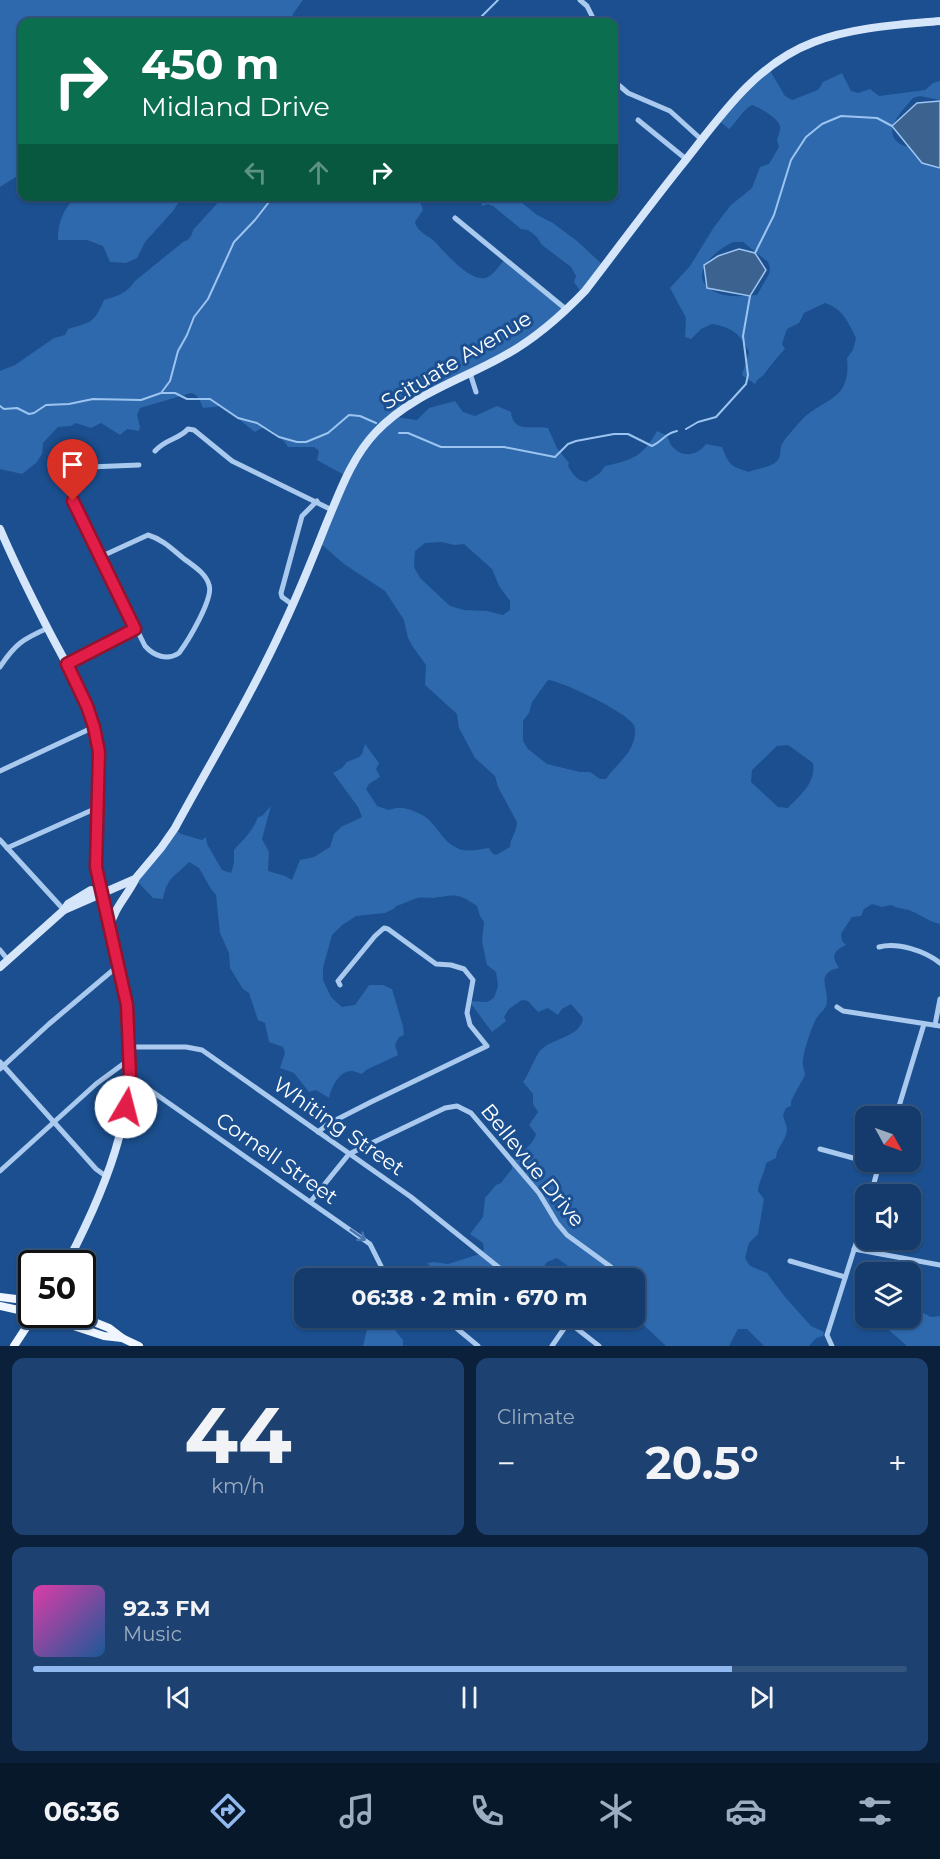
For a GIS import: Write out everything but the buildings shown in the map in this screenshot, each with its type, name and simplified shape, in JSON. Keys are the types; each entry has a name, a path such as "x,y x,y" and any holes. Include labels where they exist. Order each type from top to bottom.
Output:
{"main road":[{"name":"Scituate Avenue","path":"0,967 64,910 135,879 153,859 175,828 265,663 354,462 377,430 390,418 421,398 502,357 532,339 567,310 585,291 730,103 761,73 804,47 844,33 940,21"},
{"path":"0,529 87,706 94,727 99,752 96,867 127,1005 130,1076 116,1151 107,1177 73,1250"},
{"path":"110,928 116,909 128,894 135,879"},
{"path":"0,1297 18,1299"},
{"path":"0,1306 18,1310"},
{"path":"96,1323 139,1346"},
{"path":"14,1346 25,1328"},
{"path":"81,1328 104,1336 122,1338"}],"street":[{"path":"580,0 587,6 593,18"},
{"path":"618,84 628,93 670,111 702,140"},
{"path":"638,120 686,159"},
{"path":"455,218 567,310"},
{"path":"470,373 476,392"},
{"path":"155,451 169,439 182,436 188,429 194,430 232,461 332,510"},
{"path":"100,557 148,535 160,539 200,571 207,580 210,590 207,602 185,645 176,656 164,657 150,651 135,629 100,557 73,501 74,484 89,467 139,465"},
{"path":"292,605 282,597 281,593 302,516 317,501"},
{"path":"0,667 13,648 48,628"},
{"path":"67,664 135,629"},
{"path":"0,771 94,727"},
{"path":"7,848 99,807"},
{"path":"0,840 64,910"},
{"path":"318,1132 328,1124 371,1102 487,1046 471,1025 467,1013 473,980 464,969 436,964 388,929 384,928 375,936 338,981 340,985"},
{"path":"879,947 897,945 932,957 940,963"},
{"path":"0,950 8,960"},
{"path":"107,1177 96,1169 1,1066 119,965"},
{"path":"837,1007 843,1011 937,1026 940,999"},
{"path":"899,1106 924,1024"},
{"name":"Whiting Street","path":"129,1047 192,1047 202,1050 430,1211 500,1268"},
{"path":"0,1171 96,1084 130,1059"},
{"name":"Cornell Street","path":"130,1076 370,1244 381,1268"},
{"name":"Bellevue Drive","path":"311,1201 350,1154 445,1108 453,1106 463,1108 471,1113 511,1158 539,1193 567,1235 611,1267"},
{"path":"820,1149 855,1157"},
{"path":"832,1346 827,1335 855,1246"},
{"path":"854,1249 940,1265"},
{"path":"790,1261 845,1277"},
{"path":"456,1328 478,1346"},
{"path":"552,1346 564,1328"},
{"path":"580,1328 599,1346"}],"shaded area":[{"path":"0,0 303,0 292,18 18,18 18,176 0,187"},
{"path":"769,69 785,96 792,100 818,90 823,82 842,73 851,91 858,93 870,89 879,96 925,90 933,83 940,81 940,100 920,96 913,98 895,121 893,134 895,140 902,145 919,150 940,165 940,924 909,910 891,905 882,907 872,904 864,909 861,916 852,917 841,934 842,941 846,945 838,949 834,957 839,968 831,970 825,978 826,1006 816,1019 804,1053 805,1075 791,1101 791,1106 786,1108 783,1115 787,1128 786,1134 776,1158 766,1163 760,1183 758,1191 764,1199 758,1234 749,1243 745,1258 750,1266 767,1273 811,1326 824,1332 823,1336 816,1338 809,1346 764,1346 747,1329 738,1329 729,1346 666,1346 645,1326 645,1268 569,1268 557,1258 547,1262 543,1268 432,1268 427,1263 448,1264 480,1254 484,1250 483,1243 470,1234 483,1217 485,1198 512,1169 511,1158 526,1149 536,1134 529,1125 538,1112 533,1104 533,1094 523,1082 540,1051 573,1033 578,1029 583,1018 571,1004 562,1009 558,1015 548,1008 538,1012 528,1001 522,1000 509,1009 504,1017 506,1021 492,1032 469,1001 487,1002 494,998 498,986 496,972 487,965 482,941 484,922 477,906 465,898 456,896 418,898 396,906 385,913 356,916 332,935 323,968 323,980 331,997 342,1007 355,1005 369,985 383,985 392,989 404,1035 399,1037 395,1045 398,1055 362,1074 351,1071 343,1074 334,1085 329,1098 316,1090 309,1092 294,1073 280,1068 285,1053 283,1047 269,1042 265,1023 258,1020 249,993 243,989 230,968 229,953 220,933 216,895 199,868 189,862 169,882 163,899 153,898 135,879 173,828 181,834 202,840 206,837 207,844 222,870 231,873 234,850 251,831 258,817 262,816 271,806 262,839 269,852 268,871 292,880 300,860 314,857 330,847 334,834 341,827 362,817 358,807 333,773 347,762 359,757 365,744 379,763 376,769 380,777 369,784 366,789 377,806 389,810 405,808 421,814 449,843 461,849 489,848 496,855 510,847 517,822 498,787 495,776 475,758 459,728 457,714 425,685 426,665 408,638 404,620 385,591 344,564 320,543 346,476 317,460 319,451 314,447 288,447 271,430 264,428 255,432 222,406 203,408 198,397 191,393 140,408 137,415 139,431 127,429 120,435 101,423 91,428 76,423 71,426 58,427 43,443 42,454 36,463 22,474 0,469 0,371 15,365 54,338 65,335 68,329 82,325 95,317 104,300 125,291 189,239 193,230 219,201 420,201 423,210 415,222 417,226 459,266 472,275 485,278 494,273 505,259 566,310 535,337 454,381 395,417 417,420 429,408 455,401 463,412 475,416 497,406 511,412 513,419 520,426 548,428 572,472 577,478 586,482 600,473 605,466 636,456 647,446 657,431 664,434 675,449 684,454 698,451 706,444 722,447 731,464 749,472 772,465 778,460 782,443 798,424 807,415 833,398 845,384 847,358 853,350 856,338 841,312 825,303 804,313 799,323 787,329 782,344 785,349 755,384 742,375 749,352 743,340 735,332 712,324 701,329 691,339 685,337 686,318 670,288 690,266 714,227 731,205 752,188 760,167 769,164 779,147 777,140 780,126 775,119 752,105 729,129 718,120","holes":["734,242 743,242 768,262 770,268 757,295 725,295 706,286 702,279 706,264 727,246","441,542 464,544 492,569 499,586 510,601 510,610 503,615 450,606 420,578 414,567 415,551 425,543","548,680 607,705 633,724 635,733 631,747 606,779 600,779 590,772 580,772 547,764 528,749 523,741 523,721 529,713 532,702","788,745 813,763 810,782 788,808 778,807 751,782 752,770 777,746"]},
{"path":"940,101 940,168 922,163 892,126 917,103"},
{"path":"72,201 179,201 145,242 137,258 126,263 110,262 103,246 87,240 58,240 59,227"},
{"path":"481,201 520,201 577,241 604,266 582,293 574,282 576,276 571,267 542,245 537,237 528,230 521,229 493,206 488,204 482,206"},
{"path":"739,249 755,253 766,270 750,296 707,288 704,265 718,256"},
{"path":"922,1309 923,1313 931,1317 940,1316 940,1346 907,1346 889,1330 890,1328 921,1328"},
{"path":"367,1328 395,1328 403,1340 403,1346 363,1346"}],"waterway":[{"path":"480,18 498,0"},
{"path":"755,253 774,215 791,160 806,137 822,124 841,116 877,118 892,126"},
{"path":"0,406 4,409 17,408 29,414 46,405 69,404 93,399 141,400 161,393 170,381 178,351 194,317 208,299 234,242 269,201"},
{"path":"686,429 698,422 716,417 746,384 748,375 743,336 750,296"},
{"path":"162,393 175,393 187,399 210,399 238,418 257,423 279,437 297,442 306,442 328,433 349,415 360,416 376,423"},
{"path":"399,433 408,433 441,447 504,447 555,457 568,444 576,441 614,434 628,434 652,446 670,433 677,431"}],"route":[{"path":"73,501 135,629 67,664 87,706 99,752 96,867 127,1005 130,1076 126,1107"}]}
